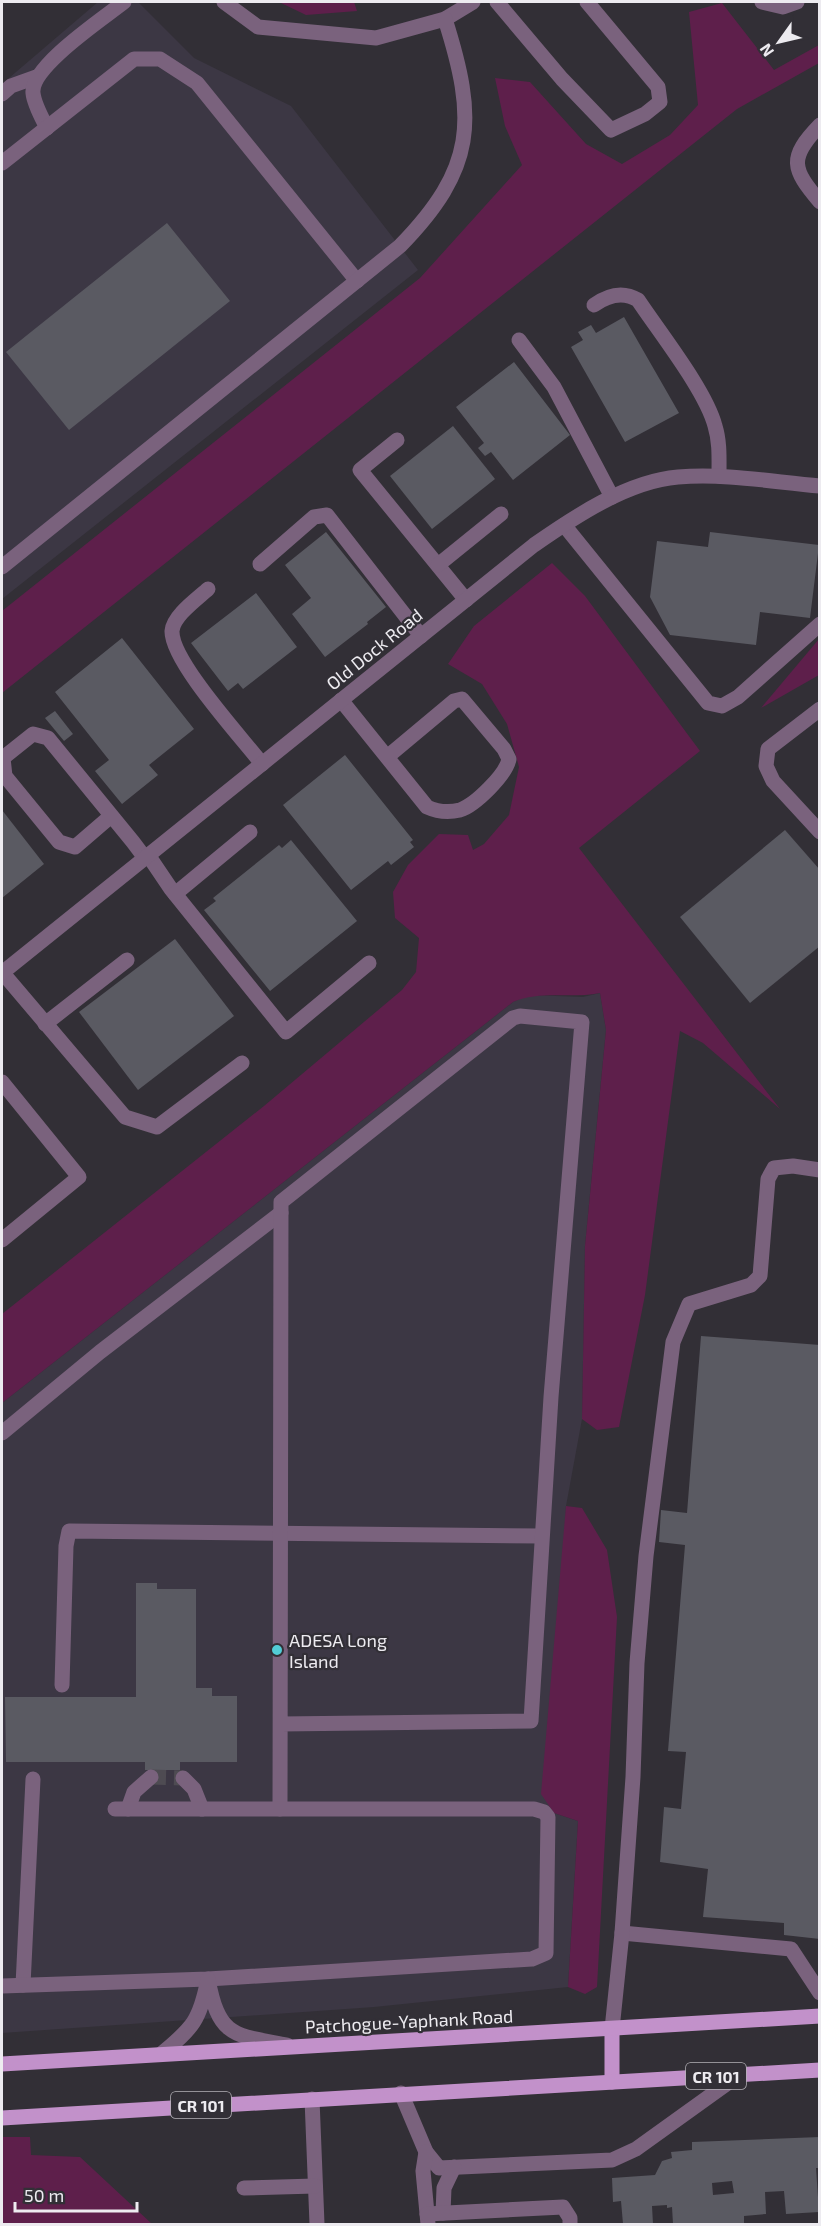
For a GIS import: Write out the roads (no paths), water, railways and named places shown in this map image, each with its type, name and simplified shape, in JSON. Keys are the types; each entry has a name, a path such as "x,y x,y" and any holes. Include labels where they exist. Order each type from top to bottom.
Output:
{"main road":[{"name":"Patchogue-Yaphank Road","path":"2,2064 819,2016"},
{"path":"612,2029 612,2082"},
{"name":"CR 101","path":"2,2118 819,2070"}],"street":[{"path":"2,94 11,86 36,77 51,61 124,2"},
{"path":"224,2 258,27 376,38 445,20 473,2"},
{"path":"497,2 562,79 611,130 645,114 660,102 658,87 587,2"},
{"path":"762,2 783,7 797,2"},
{"path":"2,567 400,246 423,223 457,168 465,131 465,93 445,20"},
{"path":"2,163 135,59 160,59 197,83 357,281"},
{"path":"36,77 33,92 47,128"},
{"path":"819,125 805,140 797,155 797,169 800,178 819,202"},
{"path":"594,305 603,299 618,295 638,300 702,398 715,425 719,449 719,476"},
{"path":"519,340 554,387 612,497"},
{"path":"398,440 360,470 466,600"},
{"name":"Old Dock Road","path":"2,973 466,600 564,525 612,497 676,477 719,476 819,486"},
{"path":"438,565 501,514"},
{"path":"260,564 314,517 327,515 421,636"},
{"path":"564,525 708,703 722,706 738,697 819,624"},
{"path":"208,589 175,621 172,630 174,645 195,680 262,764"},
{"path":"341,700 427,807 446,812 462,809 504,772 509,759 504,749 462,699 454,701 387,757"},
{"path":"819,709 768,749 766,766 773,781 819,832"},
{"path":"111,816 75,847 59,842 5,776 3,758 33,734 48,738 111,816 147,856 286,1032 369,963"},
{"path":"175,894 250,832"},
{"path":"45,1023 127,960"},
{"path":"2,973 125,1117 157,1127 242,1064"},
{"path":"280,1809 281,1202 513,1018 520,1016 582,1022 541,1536 531,1721 281,1724"},
{"path":"2,1082 79,1177 2,1240"},
{"path":"612,2029 622,1933 640,1631 673,1341 689,1304 751,1285 760,1276 768,1179 774,1168 793,1166 819,1170"},
{"path":"2,1433 100,1352 280,1213"},
{"path":"62,1685 66,1546 69,1532 541,1536"},
{"path":"2,1986 207,1979 532,1959 546,1953 548,1817 544,1812 534,1809 122,1809 134,1792 151,1777"},
{"path":"183,1778 194,1789 202,1809"},
{"path":"23,1985 33,1779"},
{"path":"622,1933 791,1949 819,1993"},
{"path":"207,1979 220,2018 234,2035 296,2046"},
{"path":"161,2054 194,2025 200,2015 207,1979"},
{"path":"401,2093 426,2152 439,2168 612,2160 636,2149 739,2074"},
{"path":"312,2098 317,2224"},
{"path":"426,2152 423,2171 433,2217"},
{"path":"433,2217 454,2167"},
{"path":"244,2188 315,2186"},
{"path":"433,2217 563,2207 570,2224"}],"tunnel":[{"path":"151,1777 183,1778"}],"place":[{"name":"ADESA Long Island","path":"277,1650"}]}
